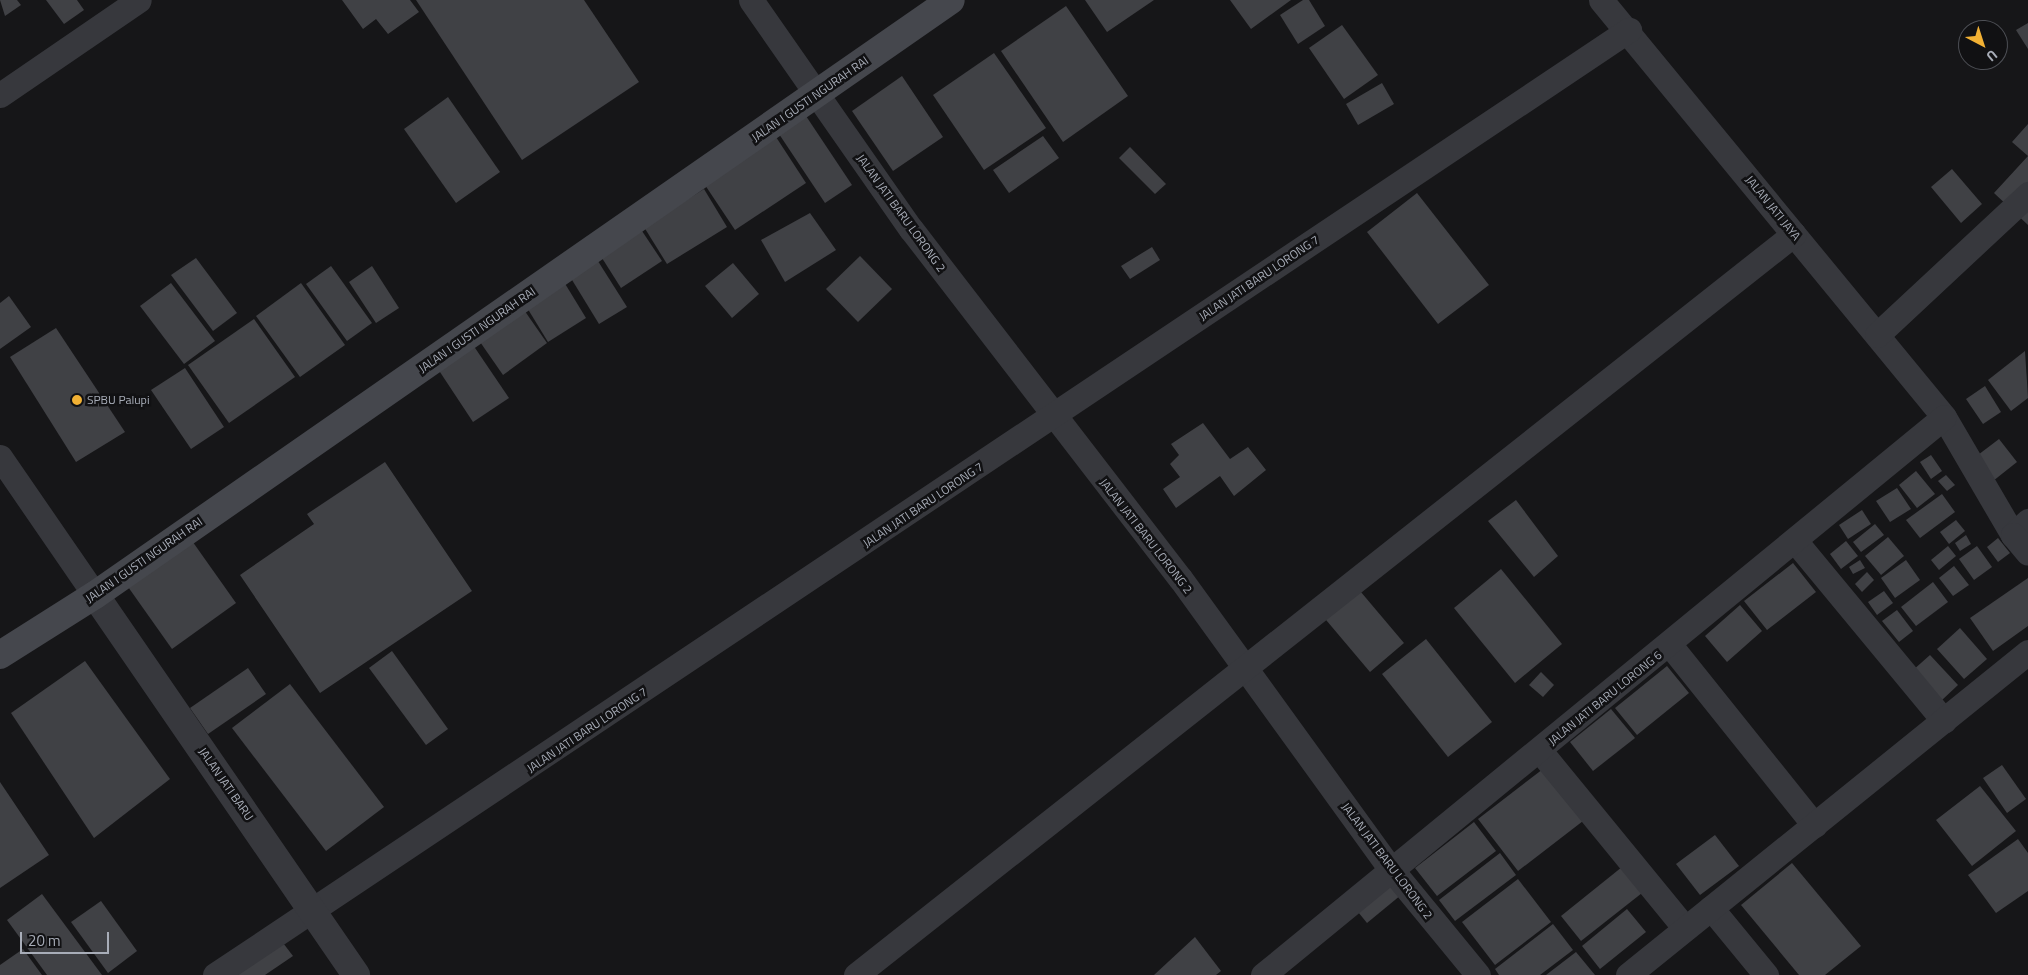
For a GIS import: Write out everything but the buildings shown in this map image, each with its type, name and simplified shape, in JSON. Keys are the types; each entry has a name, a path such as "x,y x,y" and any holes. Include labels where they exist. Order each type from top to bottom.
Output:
{"main road":[{"name":"JALAN I GUSTI NGURAH RAI","path":"0,656 95,595 816,96 951,0"}],"street":[{"path":"0,95 139,0"},
{"name":"JALAN JATI BARU LORONG 2","path":"751,0 816,96 1053,418 1180,578 1391,868 1478,975"},
{"name":"JALAN JATI JAYA","path":"1601,0 1629,30 1944,417 2023,536"},
{"name":"JALAN JATI BARU LORONG 7","path":"215,975 314,912 1629,30"},
{"path":"1877,335 2028,194"},
{"path":"856,975 1794,234"},
{"name":"JALAN JATI BARU LORONG 6","path":"1263,975 1391,868 1540,751 1796,542 1944,417"},
{"path":"0,457 95,595"},
{"path":"1796,542 1944,721"},
{"name":"JALAN JATI BARU","path":"95,595 356,975"},
{"path":"1670,644 1814,826"},
{"path":"1628,975 2028,652"},
{"path":"1540,751 1685,928"},
{"path":"1711,908 1766,975"}],"place":[{"name":"SPBU Palupi","path":"77,400"}]}
